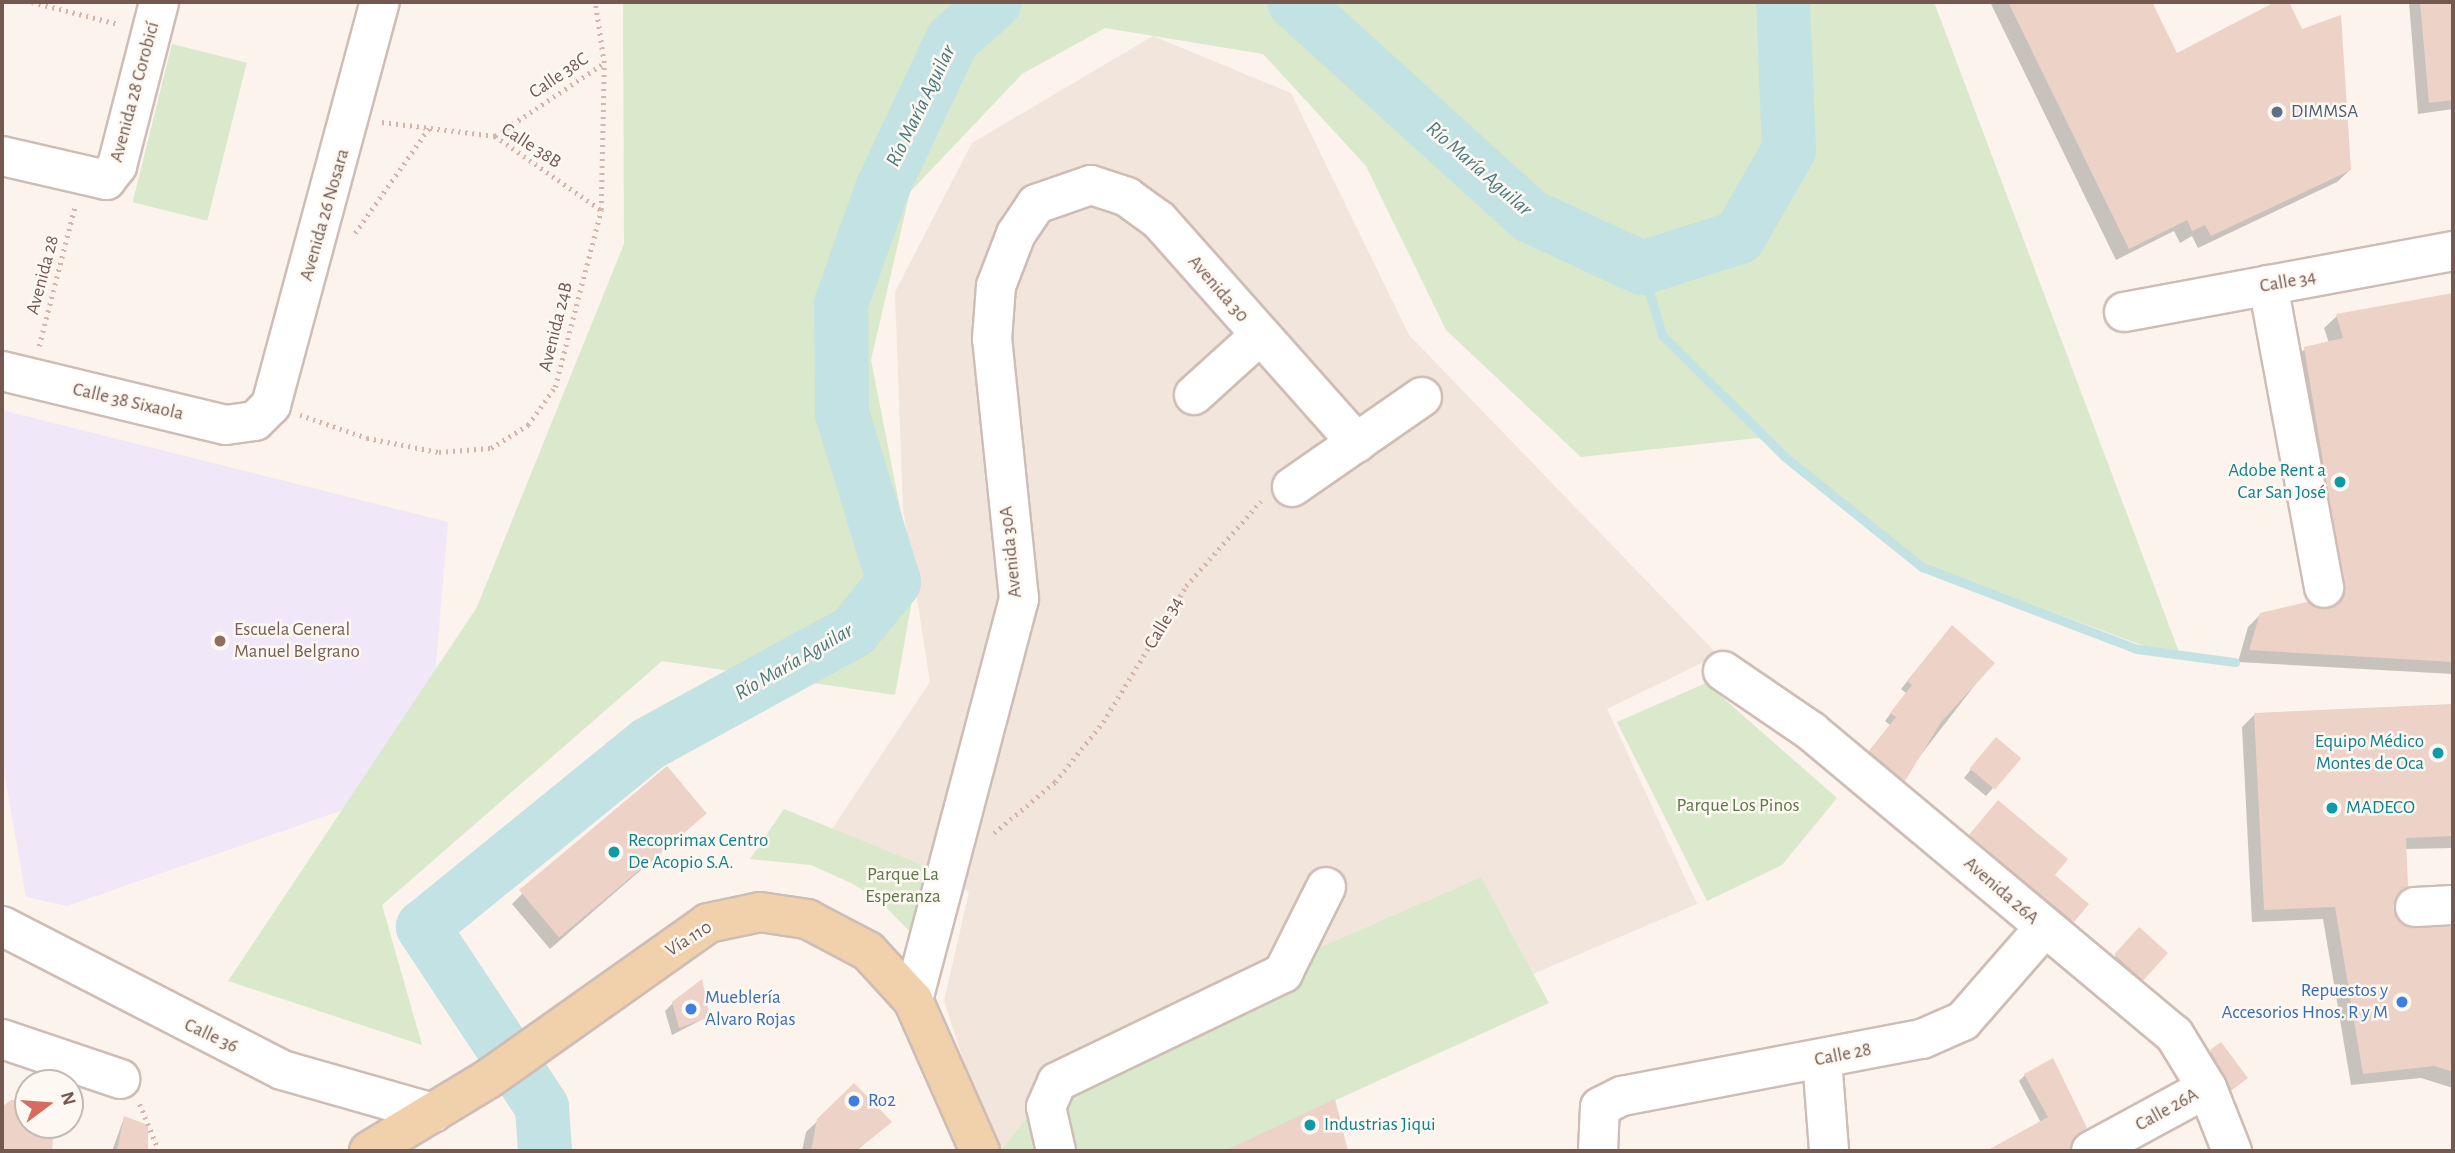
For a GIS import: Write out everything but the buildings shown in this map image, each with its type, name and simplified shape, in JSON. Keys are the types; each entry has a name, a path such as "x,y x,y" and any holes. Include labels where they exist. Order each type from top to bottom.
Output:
{"main road":[{"name":"Vía 110","path":"376,1150 488,1079 708,923 760,912 807,919 869,951 912,1000 981,1151"}],"street":[{"name":"Avenida 26 Nosara","path":"263,413 353,118 380,2"},
{"name":"Avenida 28 Corobicí","path":"94,179 117,166 156,17"},
{"path":"2,156 94,179"},
{"name":"Avenida 30","path":"1052,194 1091,185 1127,197 1159,220 1258,337 1357,443"},
{"name":"Avenida 30A","path":"912,1000 1019,599 992,339 996,286 1016,234 1036,204 1052,194"},
{"name":"Calle 34","path":"2124,312 2453,251"},
{"path":"2268,285 2324,588"},
{"path":"1194,395 1258,337"},
{"name":"Calle 38 Sixaola","path":"16,375 226,425 263,413"},
{"path":"1292,486 1422,397"},
{"name":"Avenida 26A","path":"1723,671 1811,731 2174,1034 2207,1088 2232,1151"},
{"path":"1056,1151 1046,1107 1057,1082 1283,973 1326,887"},
{"path":"2415,907 2453,905"},
{"name":"Calle 36","path":"2,926 282,1070 433,1113"},
{"name":"Calle 28","path":"1598,1151 1600,1107 1622,1096 1922,1039 1963,1021 2044,928"},
{"path":"2,1039 120,1079"},
{"path":"1822,1059 1829,1151"},
{"name":"Calle 26A","path":"2091,1151 2207,1088"}],"path":[{"path":"32,2 156,17"},
{"name":"Avenida 24B","path":"263,413 367,439 439,452 491,448 528,425 555,387 601,210 604,63 595,2"},
{"name":"Calle 38C","path":"495,136 604,63"},
{"name":"Calle 38B","path":"353,118 495,136 601,210"},
{"path":"351,238 429,128"},
{"name":"Avenida 28","path":"16,375 94,179"},
{"name":"Calle 34","path":"987,839 1055,782 1103,722 1186,586 1276,483 1292,486"},
{"path":"120,1079 147,1116 159,1151"}],"shaded area":[{"path":"1153,36 1291,93 1409,335 1718,655 1607,709 1697,904 1533,974 1481,877 1081,1053 1001,1150 978,1105 944,1001 969,892 937,871 832,829 930,682 903,508 895,292 972,143"},
{"name":"Escuela General Manuel Belgrano","path":"2,410 448,522 426,781 67,906 26,897 2,760"}],"green space":[{"path":"623,2 1934,2 2182,660 1922,564 1767,437 1581,457 1446,330 1366,166 1263,54 1105,28 1022,74 910,192 871,360 915,584 895,695 662,661 382,905 422,1045 228,981 477,607 624,244"},
{"path":"172,44 247,63 207,221 133,202"},
{"name":"Parque Los Pinos","path":"1706,683 1837,798 1782,865 1707,901 1617,722"},
{"name":"Parque La Esperanza","path":"784,809 937,871 914,936 878,899 851,883 811,865 750,859"},
{"path":"1481,877 1549,1003 1224,1151 1001,1150 1080,1053"}],"waterway":[{"name":"Río María Aguilar","path":"545,1151 542,1107 423,927 648,744 854,631 894,582 842,413 841,304 882,189 952,40 995,2"},
{"name":"Río María Aguilar","path":"1294,2 1530,216 1642,268 1739,237 1789,150 1783,2"},
{"path":"1642,268 1662,335 1785,457 1922,567 2137,649 2235,662"}],"place":[{"name":"DIMMSA","path":"2277,112"},
{"name":"Adobe Rent a Car San José","path":"2340,482"},
{"name":"Escuela General Manuel Belgrano","path":"220,641"},
{"name":"Equipo Médico Montes de Oca","path":"2438,753"},
{"name":"MADECO","path":"2332,808"},
{"name":"Recoprimax Centro De Acopio S.A.","path":"614,852"},
{"name":"Repuestos y Accesorios Hnos. R y M","path":"2402,1002"},
{"name":"Mueblería Alvaro Rojas","path":"691,1009"},
{"name":"Ro2","path":"854,1101"},
{"name":"Industrias Jiqui","path":"1310,1125"}]}
